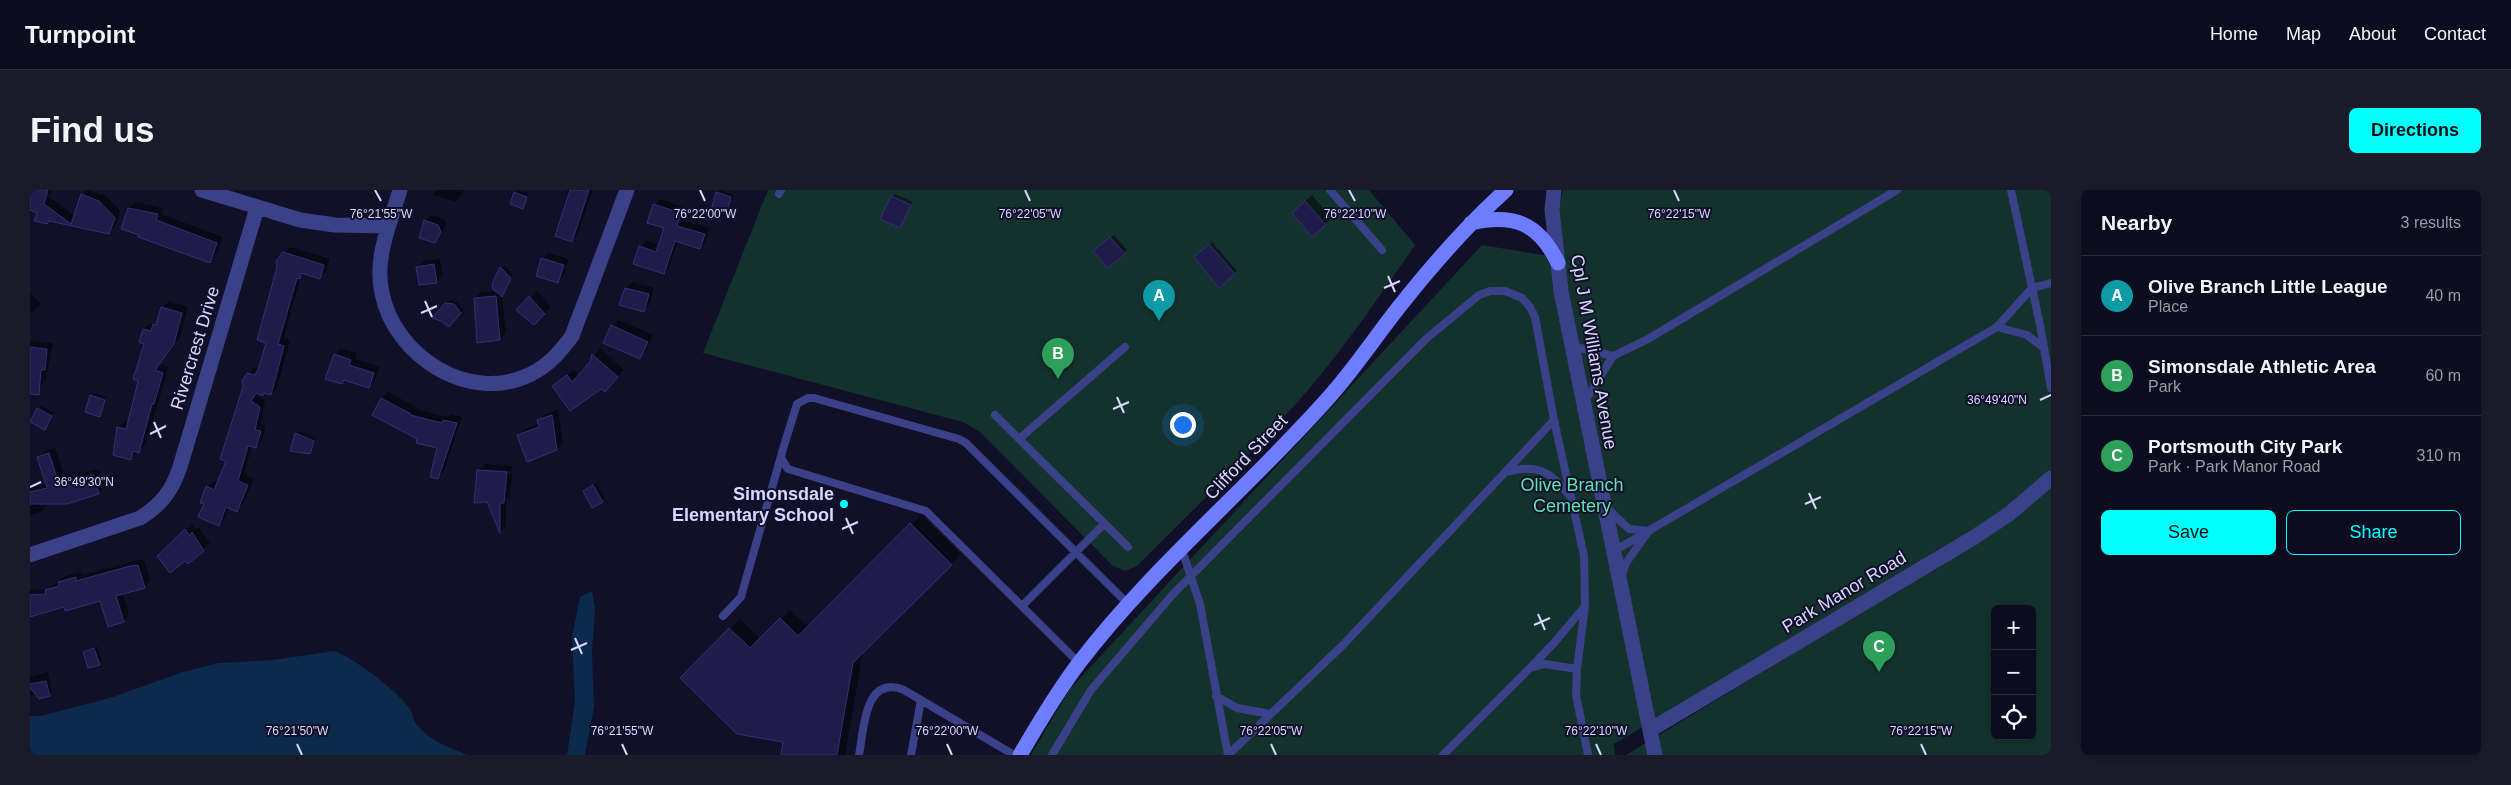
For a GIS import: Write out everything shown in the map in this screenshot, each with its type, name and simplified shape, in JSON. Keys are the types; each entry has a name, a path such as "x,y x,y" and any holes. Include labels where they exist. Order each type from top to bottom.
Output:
{"street":[{"path":"202,190 300,220 326,224 388,226"},
{"path":"400,190 388,226 381,256 381,292 393,325 412,350 427,363 449,374 475,381 493,383 522,377 545,366 559,354 572,336 627,190"},
{"name":"Clifford Street","path":"1020,755 1047,708 1079,662 1129,604 1283,448 1331,395 1399,307 1469,223 1506,190"},
{"name":"Cpl J M Williams Avenue","path":"1554,190 1552,210 1558,263 1572,346 1655,755"},
{"name":"Rivercrest Drive","path":"30,555 140,518 154,510 166,497 175,483 258,208"},
{"path":"1469,223 1500,219 1528,226 1541,236 1551,248 1558,263"},
{"name":"Park Manor Road","path":"1650,730 1973,538 2009,514 2051,478"}],"lane":[{"path":"1330,190 1382,250"},
{"path":"1583,404 1613,356 1648,339 1897,190"},
{"path":"2011,190 2051,388"},
{"path":"1614,550 1997,327 2032,288 2051,283"},
{"path":"1052,755 1091,690 1174,593 1426,339 1479,295 1490,291 1504,291 1522,298 1530,307 1535,318 1554,420 1584,556 1585,606 1577,669 1576,695 1588,755"},
{"path":"1997,327 2027,335 2044,348"},
{"path":"1572,346 1613,356"},
{"path":"1019,439 1125,347"},
{"path":"722,616 741,597 794,410 797,404 808,398 959,439 966,443 1129,604"},
{"path":"995,415 1128,547"},
{"path":"1228,755 1343,645 1554,420"},
{"path":"782,452 784,464 794,472 926,511 1079,662"},
{"path":"1504,473 1532,468 1550,474 1571,498"},
{"path":"1603,501 1615,517 1629,529 1649,531"},
{"path":"1022,606 1104,524"},
{"path":"1620,582 1626,563 1649,531"},
{"path":"1182,550 1200,604 1228,755"},
{"path":"1443,755 1530,668 1585,606"},
{"path":"1530,668 1552,664 1577,669"},
{"path":"859,755 868,706 875,693 889,687 896,687 921,700 1014,755"},
{"path":"1216,696 1237,708 1270,714"},
{"path":"911,755 921,700"}],"green space":[{"path":"768,190 1369,190 1415,245 1342,348 1311,387 1236,467 1137,566 1125,571 1113,566 980,432 963,422 703,353"},
{"name":"Olive Branch Cemetery","path":"1563,190 2051,190 2051,472 1995,519 1614,744 1615,755 1031,755 1070,689 1482,245 1560,258 1555,228"},
{"path":"2051,487 2051,755 1626,755 1992,533"}],"water":[{"path":"592,591 595,607 592,652 594,707 585,755 567,755 575,702 572,637 580,597"},
{"path":"334,651 353,660 396,693 410,709 416,724 428,736 467,755 30,755 30,716 41,716 113,697 183,672 218,663 273,660"}],"building":[{"path":"30,190 48,190 44,204 71,224 81,194 99,201 115,218 109,234 49,221 47,224 34,221 37,213 30,210"},
{"path":"570,190 589,190 572,242 555,236"},
{"path":"514,192 527,197 523,209 510,204"},
{"path":"716,192 731,197 726,214 711,210"},
{"path":"891,196 911,205 900,228 880,219"},
{"path":"1305,201 1326,225 1312,237 1292,213"},
{"path":"653,204 681,213 677,226 705,234 700,249 675,241 664,274 633,264 639,246 656,252 664,228 647,223"},
{"path":"128,208 158,214 156,220 217,243 210,263 121,229"},
{"path":"424,220 438,225 441,232 435,243 419,238"},
{"path":"1110,237 1125,254 1108,268 1093,251"},
{"path":"1209,244 1235,274 1219,288 1194,257"},
{"path":"283,252 324,265 320,279 301,273 300,279 297,278 278,344 284,346 271,395 264,393 263,396 256,393 251,401 260,407 255,430 261,431 256,448 248,446 238,481 248,485 237,512 226,507 219,526 198,517 204,504 200,503 206,486 214,490 226,461 220,459 243,387 242,381 247,373 255,375 259,367 266,343 257,340 277,267 276,261"},
{"path":"541,258 564,265 558,283 536,276"},
{"path":"434,264 437,283 419,285 416,267"},
{"path":"500,267 511,278 502,297 493,289 492,284"},
{"path":"625,288 649,294 644,312 619,305"},
{"path":"496,296 500,340 477,343 474,298"},
{"path":"529,296 545,314 534,325 516,310"},
{"path":"445,303 454,304 461,313 449,327 441,321 432,318"},
{"path":"161,307 182,313 174,344 155,370 163,373 154,404 152,404 139,453 133,451 131,460 113,455 117,427 126,429 138,381 133,379 144,344 139,342 143,329 151,331 153,324 156,325"},
{"path":"611,325 648,342 640,359 603,343"},
{"path":"30,347 47,349 45,370 41,370 39,395 30,394"},
{"path":"334,354 351,360 349,365 374,373 369,388 344,380 342,384 325,379"},
{"path":"592,354 618,377 605,392 601,389 570,411 552,386 567,375 572,382 590,362"},
{"path":"90,395 105,400 100,417 85,412"},
{"path":"381,398 410,415 442,423 443,420 457,423 438,479 430,477 437,448 416,443 417,439 372,415"},
{"path":"37,408 52,416 45,430 30,422"},
{"path":"552,415 557,450 527,462 517,435 539,427 537,420"},
{"path":"295,433 314,441 310,454 290,451"},
{"path":"49,453 58,481 73,476 74,480 93,474 99,494 67,504 30,504 30,492 47,488 37,457"},
{"path":"477,470 507,472 504,503 500,503 500,533 487,502 474,503"},
{"path":"593,485 603,502 592,508 583,491"},
{"path":"910,523 952,565 853,663 837,755 781,755 783,742 737,734 680,678 729,628 750,648 780,618 798,636"},
{"path":"185,529 190,536 192,532 204,551 188,564 185,561 170,573 157,556"},
{"path":"138,565 145,588 116,596 124,622 108,627 100,601 65,611 64,607 30,617 30,595 46,594 45,590 59,586 58,582 76,577 76,581"},
{"path":"94,648 100,665 88,668 83,652"},
{"path":"46,681 50,696 39,699 30,688 30,684"}],"place":[{"name":"Olive Branch Little League","path":"1159,321"},
{"name":"Simonsdale Athletic Area","path":"1058,379"},
{"name":"Simonsdale Elementary School","path":"844,504"},
{"name":"Portsmouth City Park","path":"1879,672"}]}
